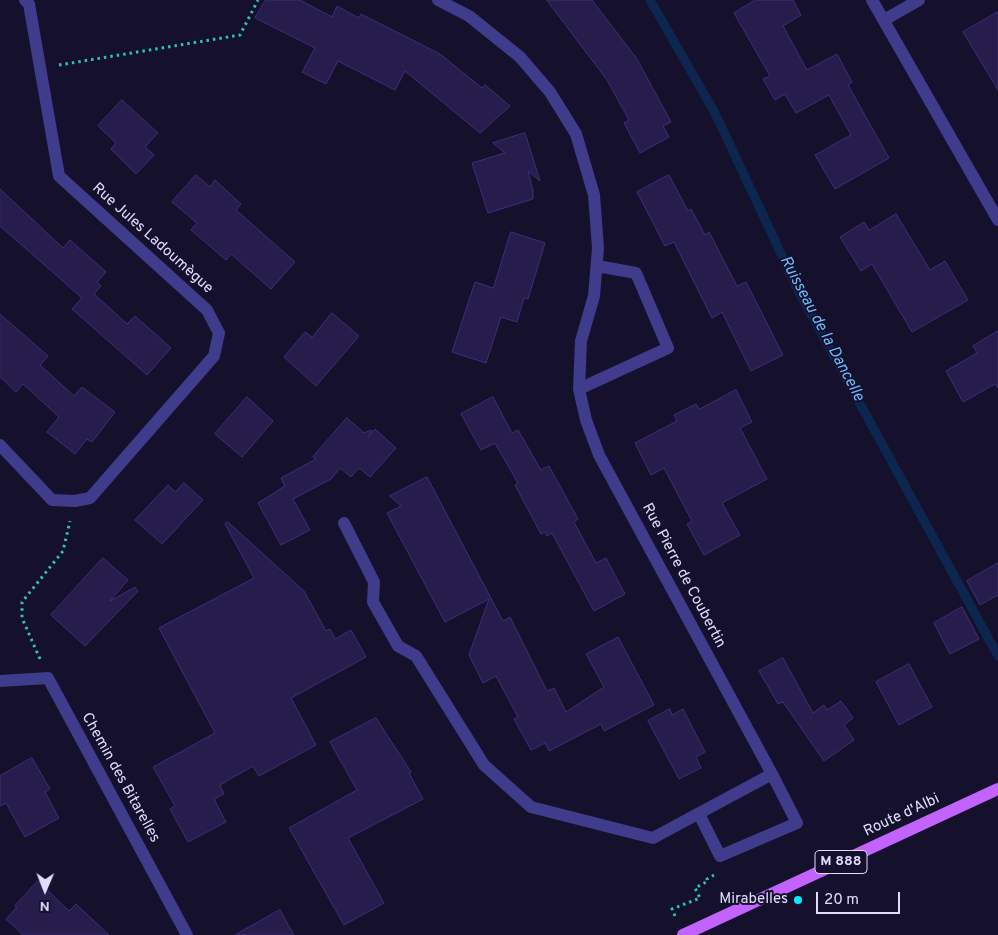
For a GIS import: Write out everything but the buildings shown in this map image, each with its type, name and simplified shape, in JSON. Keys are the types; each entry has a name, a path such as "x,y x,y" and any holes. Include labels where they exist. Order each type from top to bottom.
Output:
{"main road":[{"name":"Route d'Albi","path":"684,935 998,789"}],"street":[{"name":"Rue Jules Ladoumègue","path":"25,0 29,4 59,176 206,310 219,333 214,356 90,498 75,502"},
{"name":"Rue Pierre de Coubertin","path":"438,0 469,16 520,57 550,92 576,134 594,195 598,248 594,296 581,341 579,389 586,420 599,455 797,823 720,856 699,814"},
{"path":"872,0 998,220"},
{"path":"884,20 919,0"},
{"path":"579,389 668,348 636,272 597,266"},
{"path":"0,444 52,500 75,502"},
{"path":"344,523 374,582 373,602 398,646 416,656 484,766 531,807 653,838 772,774"},
{"path":"0,680 48,678"},
{"name":"Chemin des Bitarelles","path":"48,678 187,935"}],"path":[{"path":"41,68 240,35 258,0"},
{"path":"48,678 22,618 22,602 63,551 75,502"},
{"path":"684,935 672,909 700,898 695,888 708,881"}],"waterway":[{"name":"Ruisseau de la Dancelle","path":"650,0 715,113 800,294 998,656"}],"place":[{"name":"Mirabelles","path":"798,900"}]}
